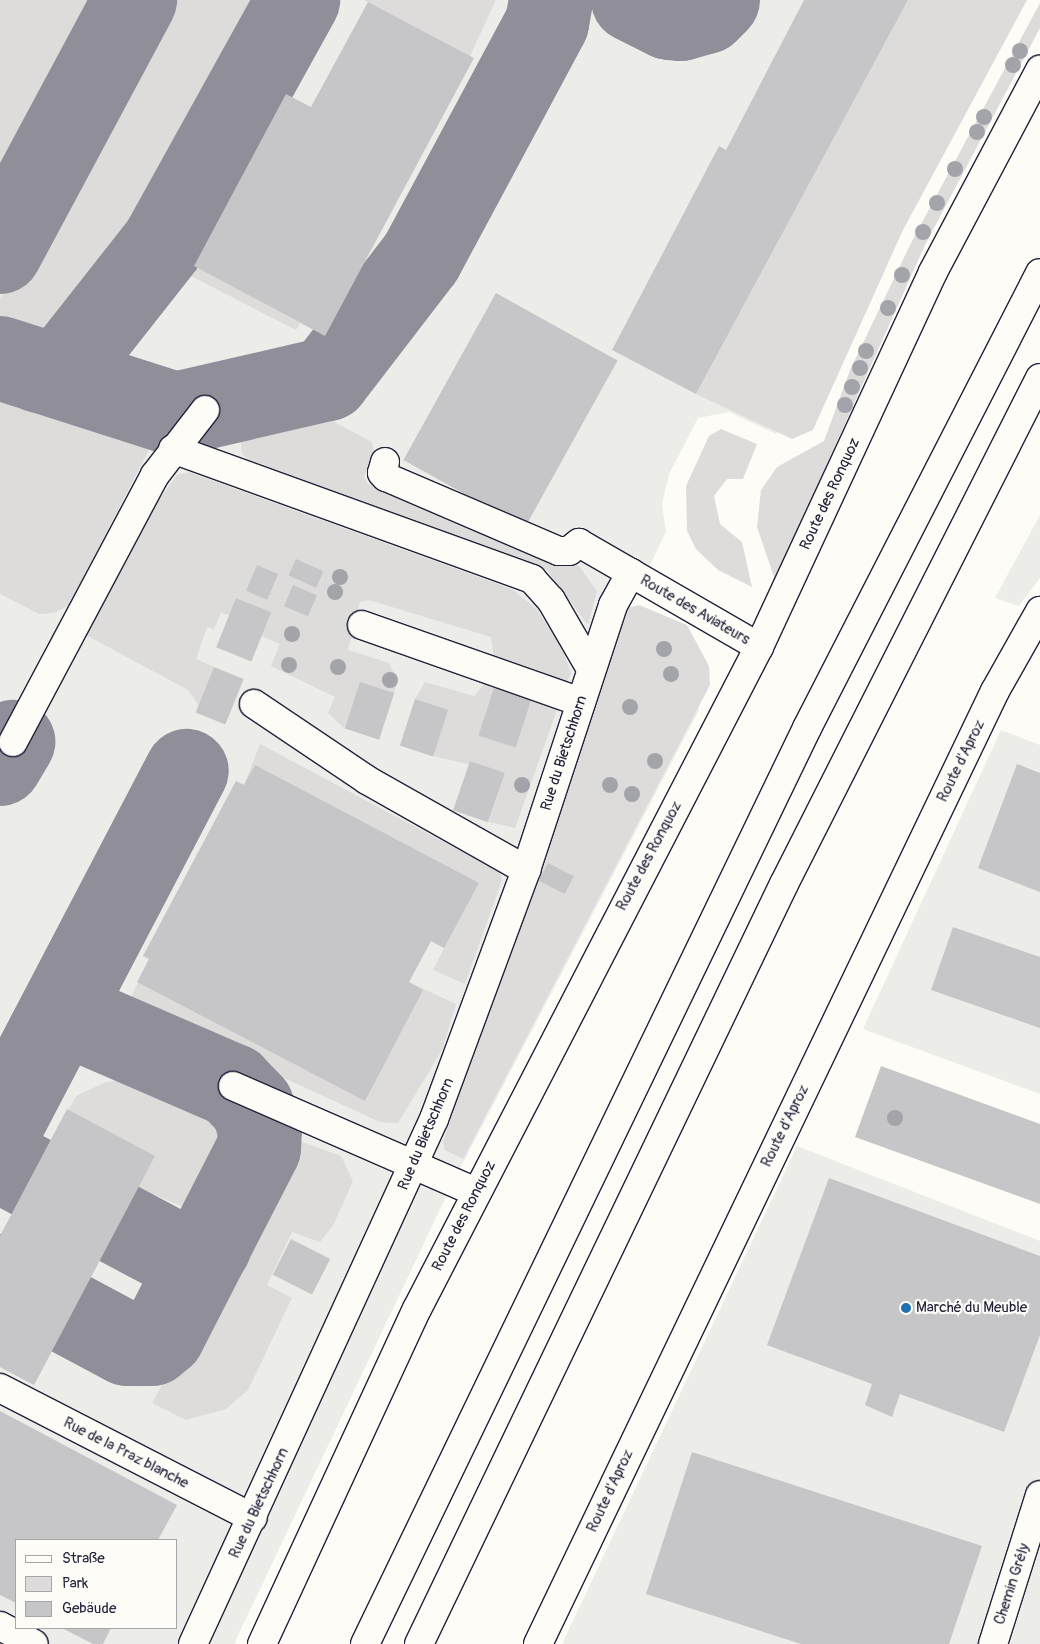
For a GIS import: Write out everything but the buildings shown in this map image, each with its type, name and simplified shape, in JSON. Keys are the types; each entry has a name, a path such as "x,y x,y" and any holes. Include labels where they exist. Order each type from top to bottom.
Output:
{"main road":[{"name":"Route des Ronquoz","path":"262,1644 417,1309 759,647 933,272 1040,70"},
{"path":"365,1644 790,763 1040,273"},
{"path":"419,1644 779,893 1040,378"},
{"path":"13,742 173,449 205,410"},
{"path":"173,449 532,579 551,600 591,669"},
{"path":"385,462 382,473 386,477 559,551 569,551 579,542 625,569"},
{"name":"Route des Aviateurs","path":"614,605 625,569 759,647"},
{"name":"Rue du Bietschhorn","path":"194,1644 414,1164 526,870 591,669 614,605"},
{"name":"Route d'Aproz","path":"538,1644 995,691 1040,611"},
{"path":"362,625 581,702"},
{"path":"254,704 367,780 526,870"},
{"path":"233,1086 476,1192"},
{"name":"Rue de la Praz blanche","path":"0,1388 253,1518"},
{"name":"Chemin Grély","path":"993,1644 1040,1495"},
{"path":"0,1626 34,1644"}],"shaded area":[{"path":"0,0 1006,0 776,434 729,412 698,418 669,474 662,504 666,532 630,606 658,618 699,710 453,1182 234,1644 0,1644"},
{"path":"1040,515 1040,578 1019,606 995,598"},
{"path":"1001,730 1040,745 1040,1094 863,1029"},
{"path":"797,1146 1040,1241 1040,1644 562,1644"}],"green space":[{"path":"0,0 109,0 0,204"},
{"path":"161,0 274,0 139,254 69,345 47,359 0,342 0,299"},
{"path":"364,0 496,0 470,56"},
{"path":"908,0 1027,0 903,230 813,430 792,439 696,394"},
{"path":"1040,3 1040,28 925,245 775,580 757,527 761,490 777,467 824,441 850,370 912,241"},
{"path":"194,266 300,323 296,330 191,276"},
{"path":"0,372 169,430 154,440 69,605 54,613 39,614 0,594"},
{"path":"289,410 319,414 372,442 375,457 364,476 368,484 579,566 597,591 588,625 547,570 250,461 242,454 241,442 252,421"},
{"path":"721,429 757,444 743,479 727,479 714,496 720,524 742,542 752,587 718,570 696,549 687,531 686,486 709,436"},
{"path":"189,472 512,589 537,610 561,645 571,673 567,682 560,684 494,660 491,637 369,600 360,602 348,650 389,663 398,681 394,693 344,728 328,713 335,697 271,666 280,644 261,636 270,612 237,598 229,615 221,613 214,629 207,627 196,659 214,667 199,706 188,690 86,635 158,501 177,475"},
{"path":"639,605 687,625 709,666 710,685 463,1159 445,1150 443,1142 623,609"},
{"path":"487,681 558,707 515,828 489,822 505,773 433,756 448,710 415,699 425,682 474,696"},
{"path":"260,744 500,872 502,880 465,984 433,970 444,948 431,941 409,982 456,1004 442,1050 398,1123 380,1122 127,1006 149,959 143,956 236,781 244,785"},
{"path":"133,1079 157,1084 212,1114 226,1134 225,1165 206,1198 186,1208 138,1188 34,1385 0,1367 0,1236 76,1096 106,1082"},
{"path":"299,1141 341,1156 353,1181 334,1224 320,1242 292,1232 267,1285 292,1298 248,1390 226,1409 186,1420 152,1403 291,1145"}],"taxiway":[{"path":"0,252 135,0"},
{"path":"40,371 67,366 163,244 298,0"},
{"path":"0,358 176,414 328,379 421,258 547,23 551,0"},
{"path":"633,0 669,18 681,19 706,12 718,0"},
{"path":"0,764 13,742"},
{"path":"0,1128 187,771"},
{"path":"0,1276 127,1344 152,1344 163,1335 259,1148 260,1129 252,1106 233,1086 83,1021 68,1021 50,1033"},
{"path":"16,1169 176,1254 187,1257 210,1246"}],"place":[{"name":"Marché du Meuble","path":"906,1308"}]}
